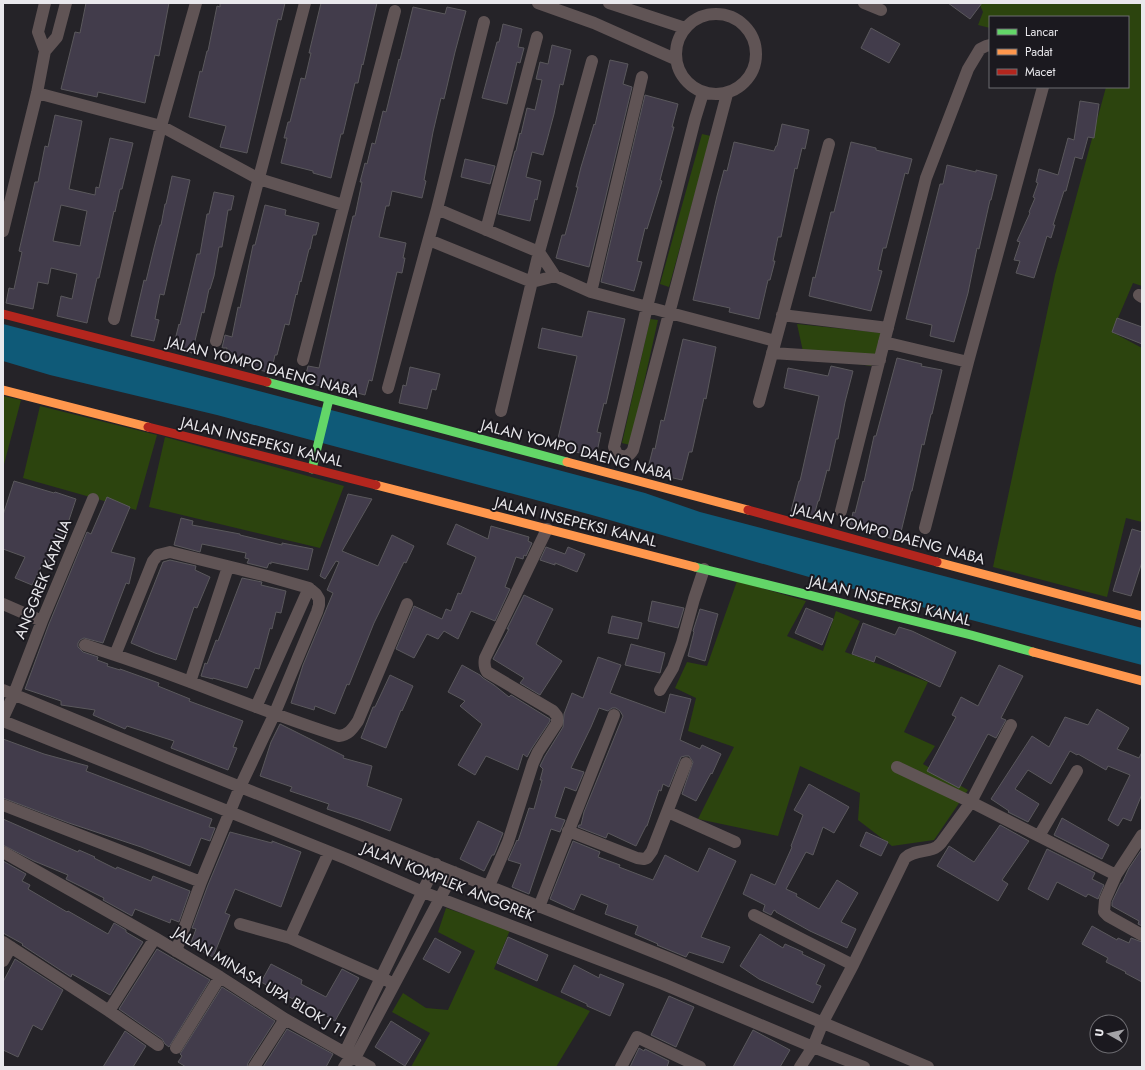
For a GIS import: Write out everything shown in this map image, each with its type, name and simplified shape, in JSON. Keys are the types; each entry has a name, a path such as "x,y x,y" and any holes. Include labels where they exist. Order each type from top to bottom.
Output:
{"street":[{"path":"45,3 38,32 45,52"},
{"path":"3,231 37,93 45,52 57,37 66,3"},
{"path":"114,319 161,126 196,3"},
{"path":"216,341 305,3"},
{"path":"538,3 594,23 675,59"},
{"path":"609,3 685,28"},
{"path":"864,3 880,10"},
{"path":"303,360 395,11"},
{"path":"724,14 743,24 755,42 755,64 745,83 727,94 703,94 684,80 675,59 677,42 685,28 702,16 724,14"},
{"path":"388,388 429,240 484,22"},
{"path":"486,230 537,37"},
{"path":"841,511 926,178 968,69 977,53 989,45"},
{"path":"501,411 539,252 592,61"},
{"path":"591,292 642,77"},
{"path":"925,528 968,362 1043,88"},
{"path":"37,93 161,126 259,179 344,205"},
{"path":"703,94 695,119 647,307 614,447 616,454 620,456 625,457 630,455 634,450 727,94"},
{"path":"759,402 829,144"},
{"path":"437,209 539,252 555,276 591,292 669,313 774,347 880,360"},
{"path":"429,240 532,282 555,276"},
{"name":"JALAN YOMPO DAENG NABA","path":"3,314 329,399 1142,616"},
{"path":"782,315 888,328"},
{"path":"884,342 968,362"},
{"name":"JALAN INSEPEKSI KANAL","path":"3,390 704,569 971,635 1142,681"},
{"path":"312,469 329,399"},
{"name":"ANGGREK KATALIA","path":"3,719 9,692 42,621 93,499"},
{"path":"489,886 508,842 533,763 538,752 556,726 558,720 558,716 553,711 487,672 484,666 485,658 547,528"},
{"path":"115,655 149,569 158,555 170,552 267,576 308,588 316,594 319,599 317,612 274,714 240,787 201,882 176,951"},
{"path":"190,682 228,567"},
{"path":"660,690 678,656 704,569"},
{"path":"256,707 308,588"},
{"path":"3,604 42,621"},
{"path":"85,645 190,682 274,714 339,736 345,736 351,731 358,721 407,604"},
{"name":"JALAN KOMPLEK ANGGREK","path":"9,692 168,758 436,864 670,959 928,1067"},
{"path":"539,906 614,715"},
{"name":"JALAN KOMPLEK ANGGREK","path":"3,719 423,892 663,984 864,1067"},
{"path":"800,1067 813,1047 823,1022 853,965 905,858 914,852 936,848 972,802 1011,725"},
{"path":"568,831 637,858 647,858 652,851 686,763"},
{"path":"897,767 972,802 1116,875"},
{"path":"1039,836 1077,771"},
{"path":"3,806 201,882"},
{"path":"668,812 735,842"},
{"path":"1141,837 1116,875 1105,900 1104,912 1108,916 1142,935"},
{"path":"3,852 155,938"},
{"path":"290,938 329,852"},
{"path":"348,1060 381,978 436,864"},
{"path":"348,1060 394,984 454,872"},
{"path":"754,915 853,965"},
{"path":"240,924 290,938 394,984"},
{"name":"JALAN MINASA UPA BLOK J 11","path":"109,1012 155,938 220,976 348,1060 370,1067"},
{"path":"3,961 7,945 158,1045"},
{"path":"176,1048 220,976"},
{"path":"254,1067 285,1018"},
{"path":"621,1067 637,1037 700,1067"}],"green space":[{"path":"979,3 1142,3 1142,286 1133,283 1112,332 1142,348 1142,522 1126,518 1107,597 993,567 1055,275 1106,88 1129,88 1129,16 989,16 989,28 978,25 983,12"},
{"path":"702,134 711,136 669,287 660,284"},
{"path":"650,319 658,320 630,445 622,443"},
{"path":"797,324 883,333 871,366 804,356"},
{"path":"3,396 21,400 3,468"},
{"path":"40,406 157,435 136,510 23,478"},
{"path":"165,437 344,486 320,548 149,507"},
{"path":"737,581 806,601 787,636 823,651 836,611 860,621 845,652 928,682 904,732 935,746 923,764 968,790 934,840 892,846 858,820 860,793 800,766 778,836 698,819 734,747 688,731 696,698 675,688 687,662 707,666"},
{"path":"446,908 510,930 494,969 590,1011 556,1067 411,1067 430,1033 392,1012 403,993 426,1008 448,1010 475,951 438,932"}],"water":[{"path":"3,324 645,493 700,512 1142,628 1142,665 823,581 592,515 217,415 50,375 3,361"}],"building":[{"path":"86,3 169,3 159,56 155,55 145,103 98,92 97,97 61,89 75,32 80,33"},
{"path":"220,3 285,3 281,20 278,19 247,153 220,147 226,126 189,117 200,71 202,72 208,51 217,6 220,7"},
{"path":"321,3 377,3 363,65 362,64 358,83 355,83 331,178 313,173 313,171 281,163 287,138 284,138 288,122 290,122 301,78 305,79 311,53 309,53"},
{"path":"948,3 982,3 970,19"},
{"path":"413,7 445,14 447,7 466,11 444,99 441,98 433,132 422,198 392,191 389,206 386,206 379,237 406,243 403,258 405,258 402,273 397,272 372,381 369,380 365,395 304,382 308,366 319,368 353,216 355,216 362,182 360,182 365,163 367,164 372,143 375,144 383,111 386,112"},
{"path":"503,24 522,29 518,47 524,48 520,63 517,62 507,104 482,98"},
{"path":"871,28 900,44 889,63 861,48"},
{"path":"552,45 571,50 563,85 560,84 543,155 532,152 526,177 541,181 537,200 535,199 530,221 498,214 527,108 535,110 542,80 536,79 540,62 548,64"},
{"path":"610,60 628,64 623,84 632,87 589,267 556,258 562,235 565,235 578,187 576,187 581,167 594,124 595,125"},
{"path":"645,95 678,104 672,127 674,127 660,180 662,181 647,229 645,228 637,261 642,262 634,291 601,282"},
{"path":"1080,101 1099,104 1094,138 1088,137 1082,159 1075,157 1066,191 1064,191 1053,225 1055,225 1051,238 1047,236 1034,278 1016,273 1020,261 1014,260 1020,242 1017,241 1035,198 1033,197 1038,183 1036,182 1039,169 1058,175 1068,138 1074,140"},
{"path":"55,115 82,121 69,189 95,195 96,187 99,188 110,138 133,143 122,189 120,189 115,212 114,211 87,323 57,316 61,296 72,299 77,274 51,268 48,284 38,282 33,309 6,303 9,288 14,289 22,252 19,251 35,182 38,182 45,146 48,147","holes":["61,205 87,211 80,246 53,241"]},
{"path":"782,124 809,130 805,149 802,148 797,169 795,168 781,237 778,237 773,261 775,261 770,280 768,280 759,319 729,312 730,308 693,300 717,196 724,170 727,171 734,142 774,151 777,146"},
{"path":"851,142 912,159 908,174 905,173 886,248 883,248 878,270 882,271 871,311 809,296 813,277 815,278 831,212 834,212"},
{"path":"465,159 495,166 490,184 461,177"},
{"path":"947,165 997,175 979,249 977,248 968,293 954,342 930,336 932,325 906,319 940,184 943,184"},
{"path":"172,176 190,180 164,295 160,294 155,319 159,320 154,341 131,336 144,280 146,281 161,225"},
{"path":"214,192 234,196 231,210 228,210 222,247 219,247 214,276 209,289 204,313 202,312 192,353 173,348 197,254 200,254 207,214 209,214"},
{"path":"265,205 286,210 285,215 319,223 316,235 313,235 301,282 300,281 297,295 296,294 289,325 285,324 271,373 252,368 252,366 225,360 227,348 222,348 225,335 232,337 238,307 240,308 253,245 255,245"},
{"path":"588,311 625,319 606,404 604,403 597,432 601,433 596,457 556,447 577,356 538,348 542,328 582,337"},
{"path":"1117,318 1142,327 1142,344 1112,332"},
{"path":"683,339 716,347 706,399 704,398 692,452 689,452 682,480 647,472 653,448 655,449 661,420 664,421"},
{"path":"897,358 922,364 921,366 942,370 924,445 922,444 912,491 899,540 885,537 885,535 850,527 853,512 855,513 863,481 864,482 874,436 876,436"},
{"path":"831,366 853,371 838,439 836,439 829,471 827,470 814,516 791,511 800,481 819,396 784,388 788,368 828,376"},
{"path":"410,367 440,374 436,390 432,389 427,409 399,403 403,385 406,386"},
{"path":"14,481 76,499 68,523 46,567 42,565 32,585 15,578 25,557 3,549 3,515"},
{"path":"348,494 372,499 342,551 378,566 392,535 414,546 406,563 404,562 374,623 349,685 347,684 335,714 315,706 314,710 291,703 303,665 333,593 327,590 339,562 336,561 325,579 320,576"},
{"path":"107,497 130,507 111,552 135,558 129,584 126,583 103,643 84,638 78,643 78,647 83,652 98,657 97,660 108,664 107,666 159,683 158,686 190,699 189,701 243,721 233,747 237,748 228,770 171,748 174,741 127,726 125,729 93,715 95,710 61,705 61,701 25,689 49,624 87,532 91,534"},
{"path":"181,518 193,521 192,525 240,534 282,545 282,543 313,549 308,570 271,562 267,568 247,563 249,559 245,558 246,553 202,544 200,552 174,545"},
{"path":"456,524 488,539 491,526 529,537 528,541 532,543 523,559 516,557 505,587 510,589 495,621 471,611 458,639 444,631 438,639 427,634 414,658 396,649 414,606 442,619 446,609 451,611 458,593 461,594 476,557 447,544"},
{"path":"1132,529 1142,532 1142,562 1131,596 1113,591"},
{"path":"546,547 565,554 568,547 585,554 577,572 555,563 555,565 540,560"},
{"path":"170,560 196,566 195,570 210,577 197,608 194,607 176,660 131,643 163,562"},
{"path":"242,578 262,582 261,585 286,591 281,613 276,612 272,629 270,628 259,669 255,668 247,688 201,676 205,663 207,664 216,640 218,641"},
{"path":"524,595 553,609 536,644 562,661 540,695 520,683 524,678 493,659 509,629 507,629"},
{"path":"652,601 684,608 678,628 648,621"},
{"path":"806,608 833,619 822,645 795,633"},
{"path":"700,609 718,614 705,661 688,656 693,631"},
{"path":"612,616 642,623 638,639 608,633"},
{"path":"863,623 895,635 899,627 912,631 956,652 940,687 876,656 874,662 852,654"},
{"path":"631,644 665,653 660,673 625,665"},
{"path":"598,657 621,665 610,693 665,713 670,694 691,699 680,740 700,749 702,745 721,754 712,774 711,773 696,801 682,794 693,762 689,756 681,757 669,787 663,784 661,791 659,790 647,826 636,846 608,833 606,838 578,827 581,825 584,812 623,716 616,708 612,708 608,711 599,708 571,768 584,772 576,791 565,787 555,817 565,820 560,832 551,829 529,894 512,887 521,864 508,860 517,840 518,841 529,808 534,809 542,780 540,780 543,769 540,766 563,727 564,714 572,693 583,698"},
{"path":"462,665 480,675 509,697 511,695 550,719 527,757 523,754 518,770 486,756 475,775 458,765 482,724 460,706 465,701 448,692"},
{"path":"999,665 1023,676 1001,718 1006,720 996,738 988,734 959,788 927,771 956,717 952,715 961,697 978,706"},
{"path":"390,675 413,686 402,711 401,710 386,748 361,738 373,707 375,707"},
{"path":"1097,709 1129,728 1117,749 1139,758 1142,752 1142,794 1131,821 1123,818 1118,826 1108,820 1130,775 1108,766 1106,770 1070,751 1051,784 1028,770 1015,789 1039,804 1028,822 1008,812 1009,811 991,799 1032,736 1049,747 1065,717 1088,725"},
{"path":"280,724 344,756 343,758 372,766 367,786 402,799 390,831 327,809 329,804 290,791 292,787 260,776 271,742"},
{"path":"3,739 44,754 88,766 86,771 212,819 209,827 215,828 210,841 201,838 190,866 3,798"},
{"path":"809,784 849,807 834,833 823,827 813,855 806,852 786,889 797,894 796,896 819,909 837,880 858,893 841,922 856,929 847,948 810,931 774,910 771,915 763,911 765,905 743,894 751,874 775,885 792,847 791,846 803,815 794,810"},
{"path":"1062,818 1109,845 1102,859 1054,835"},
{"path":"3,819 78,852 79,850 95,857 94,858 116,869 117,867 151,881 153,876 190,891 179,922 171,919 170,923 135,909 132,916 103,900 104,898 66,879 68,875 34,861 3,845"},
{"path":"478,821 503,833 494,855 492,855 484,871 460,859"},
{"path":"1000,825 1029,841 1002,880 1008,884 998,901 937,866 949,846 974,862"},
{"path":"230,832 272,843 272,841 301,852 281,907 235,889 225,913 230,915 213,957 190,945 196,929 192,928"},
{"path":"866,832 888,842 881,856 860,846"},
{"path":"573,841 600,852 598,857 653,880 665,855 698,872 709,848 736,861 701,937 730,947 723,963 689,952 686,957 657,945 658,944 635,934 638,926 605,914 608,905 581,894 574,910 550,899"},
{"path":"1047,849 1095,873 1092,879 1104,885 1098,899 1088,894 1086,897 1057,882 1048,900 1028,889"},
{"path":"1142,849 1142,926 1138,924 1139,921 1112,906 1112,902 1129,868"},
{"path":"3,861 26,874 22,881 30,885 28,889 67,912 68,911 108,934 114,923 143,942 110,995 72,974 71,977 22,945 23,944 3,933"},
{"path":"1092,926 1117,940 1118,938 1129,943 1131,938 1142,942 1142,982 1106,962 1108,958 1082,944"},
{"path":"760,934 783,948 785,944 803,952 802,954 825,965 816,984 821,986 813,1003 759,979 740,966"},
{"path":"508,937 548,955 537,981 497,963"},
{"path":"435,938 461,952 449,973 423,959"},
{"path":"157,949 210,980 169,1047 162,1039 119,1009"},
{"path":"15,959 63,990 42,1030 33,1025 18,1057 3,1050 3,982"},
{"path":"271,964 302,980 301,984 326,997 342,969 359,978 335,1021 294,997 293,999 261,982"},
{"path":"574,965 599,978 600,974 624,984 610,1016 561,992"},
{"path":"222,987 275,1021 248,1063 247,1067 186,1067 178,1062 182,1056 180,1054"},
{"path":"669,996 694,1007 676,1047 651,1035"},
{"path":"391,1021 421,1040 405,1066 375,1047"},
{"path":"287,1029 333,1054 326,1067 263,1067"},
{"path":"753,1030 790,1050 780,1067 733,1067"},
{"path":"125,1031 146,1046 133,1067 103,1067"},
{"path":"639,1048 644,1051 645,1049 669,1061 667,1067 630,1067"}],"traffic: fast":[{"path":"267,382 567,462"},
{"path":"312,469 329,399"},
{"path":"695,567 971,635 1033,652"}],"traffic: slow":[{"path":"3,390 148,427"},
{"path":"567,462 748,510"},
{"path":"376,485 695,567"},
{"path":"937,562 1142,616"},
{"path":"1033,652 1142,681"}],"traffic: jam":[{"path":"3,314 267,382"},
{"path":"148,427 376,485"},
{"path":"748,510 937,562"}]}
